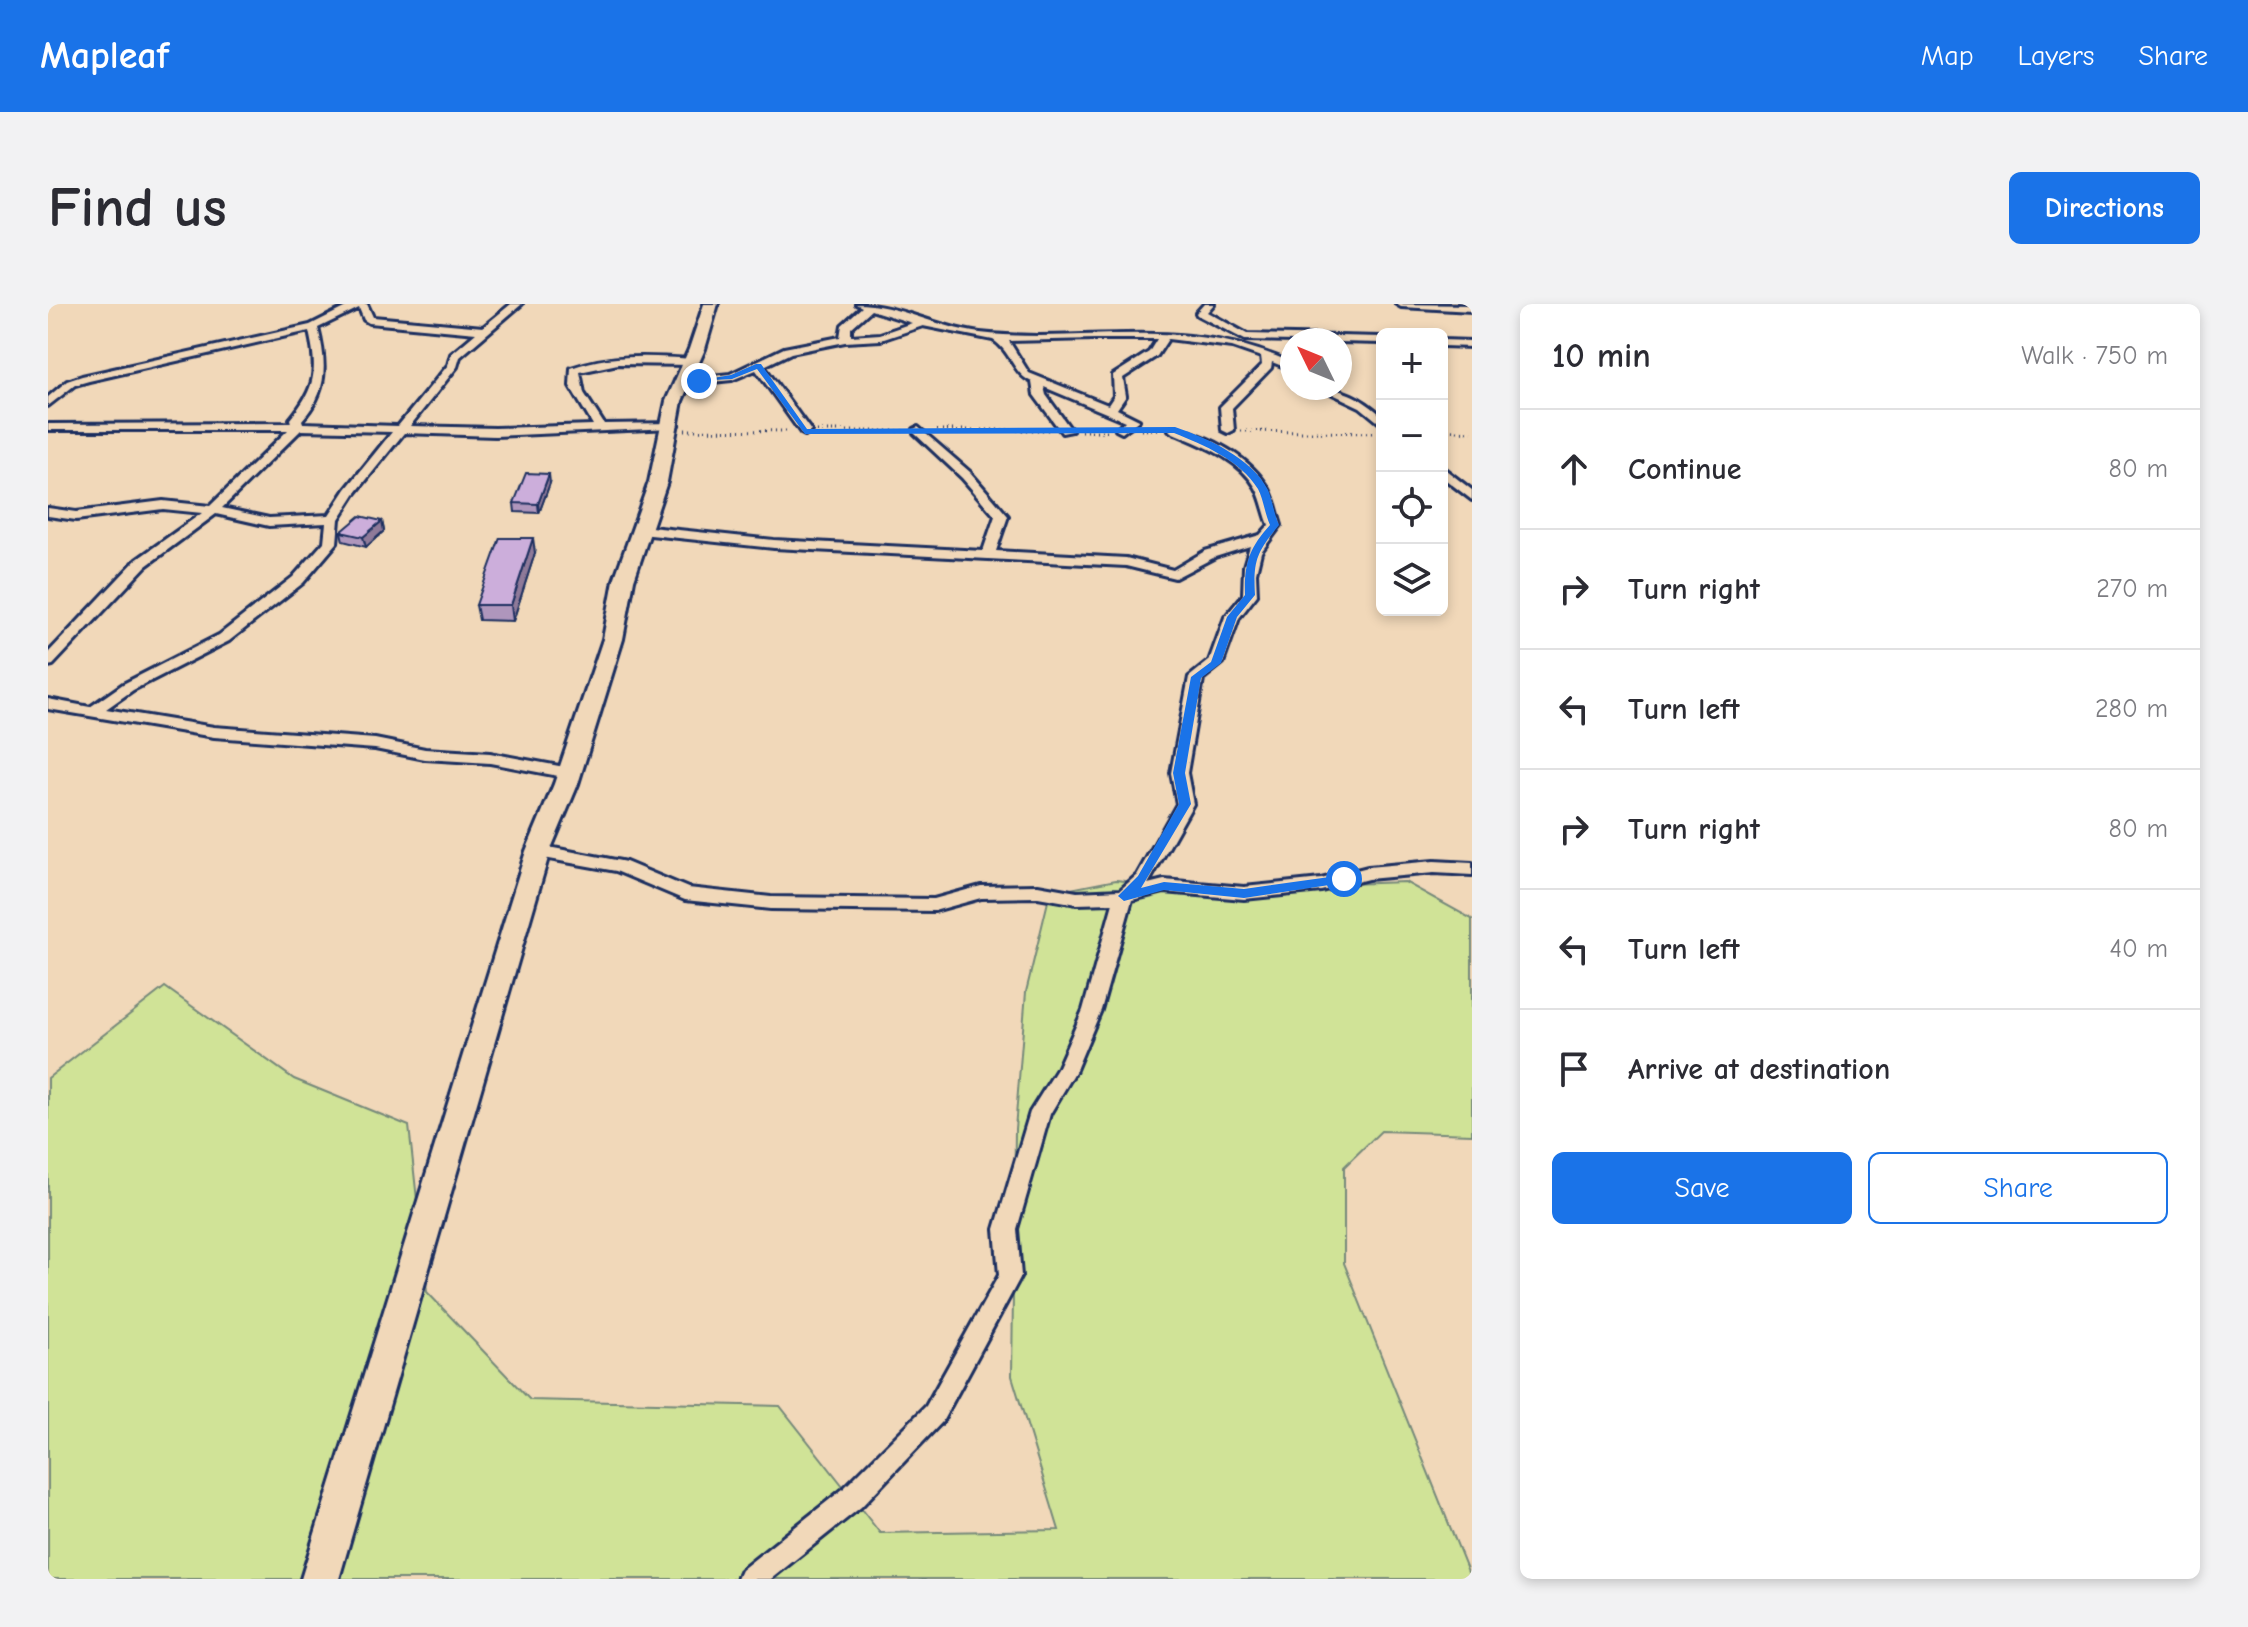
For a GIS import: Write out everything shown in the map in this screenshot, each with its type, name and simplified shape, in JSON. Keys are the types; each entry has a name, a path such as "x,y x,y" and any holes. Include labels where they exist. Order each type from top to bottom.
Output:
{"main road":[{"path":"320,1579 538,851 569,773 613,639 624,580 671,428 674,401 711,304"}],"street":[{"path":"48,403 71,383 86,378 313,327 360,304 366,308 369,320 481,330"},
{"path":"95,710 128,687 224,638 274,601 330,543 333,519 400,428 453,365 455,356 481,330 517,304"},
{"path":"1209,304 1201,313 1280,361"},
{"path":"1401,304 1472,308"},
{"path":"845,339 846,327 865,305 923,323 995,337 1095,337 1115,333 1244,342 1376,340"},
{"path":"600,427 595,414 583,403 573,379 575,370 595,362 641,359 687,372 732,377 788,350 845,339 881,337 923,323"},
{"path":"298,426 296,419 316,394 323,369 313,327"},
{"path":"995,337 1005,343 1025,375 1112,408 1133,420 1122,430"},
{"path":"1112,408 1120,396 1117,377 1153,354 1163,338"},
{"path":"1448,343 1472,344"},
{"path":"1228,430 1226,407 1267,366 1266,355"},
{"path":"759,366 805,431"},
{"path":"1038,382 1040,395 1066,431"},
{"path":"1352,400 1364,405 1376,416"},
{"path":"48,662 141,563 211,512 298,426"},
{"path":"48,427 298,426 495,432 600,427 671,428"},
{"path":"750,1579 852,1498 934,1414 1010,1276 1006,1229 1040,1112 1065,1072 1092,1010 1124,896 1143,879 1185,804 1179,773 1196,677 1216,663 1232,617 1250,595 1249,569 1255,547 1275,525 1265,504 1265,492 1246,469 1207,443 1175,430"},
{"path":"918,431 966,475 1002,516 988,555"},
{"path":"1443,472 1472,496"},
{"path":"48,512 76,516 163,505 220,511 269,522 333,519"},
{"path":"641,530 774,544 1126,562 1175,574 1210,554 1262,539"},
{"path":"48,704 214,732 375,744 425,754 490,758 569,773"},
{"path":"538,851 620,866 685,894 771,903 934,905 981,892 1038,891 1077,898 1124,896 1164,886 1244,893 1321,885 1368,873 1434,867 1472,869"}],"path":[{"path":"671,428 805,431 1175,430"},
{"path":"1228,430 1376,433"},
{"path":"1448,430 1472,432"}],"green space":[{"path":"1116,880 1199,889 1405,882 1472,919 1472,1134 1381,1131 1344,1167 1344,1263 1471,1579 48,1579 48,1078 165,987 294,1079 409,1126 427,1292 530,1400 780,1406 880,1533 1059,1530 1012,1376 1015,1129 1026,992 1050,893"}],"building":[{"path":"526,473 549,474 538,504 514,503"},
{"path":"360,516 382,521 363,537 341,532"},
{"path":"500,538 533,538 511,605 476,605"}],"route":[{"path":"699,381 732,377 759,366 777,396 805,431 1175,430 1207,443 1246,469 1265,492 1265,504 1275,525 1255,547 1249,569 1250,595 1232,617 1216,663 1196,677 1179,773 1185,804 1143,879 1124,896 1164,886 1244,893 1321,885 1344,879"}]}
